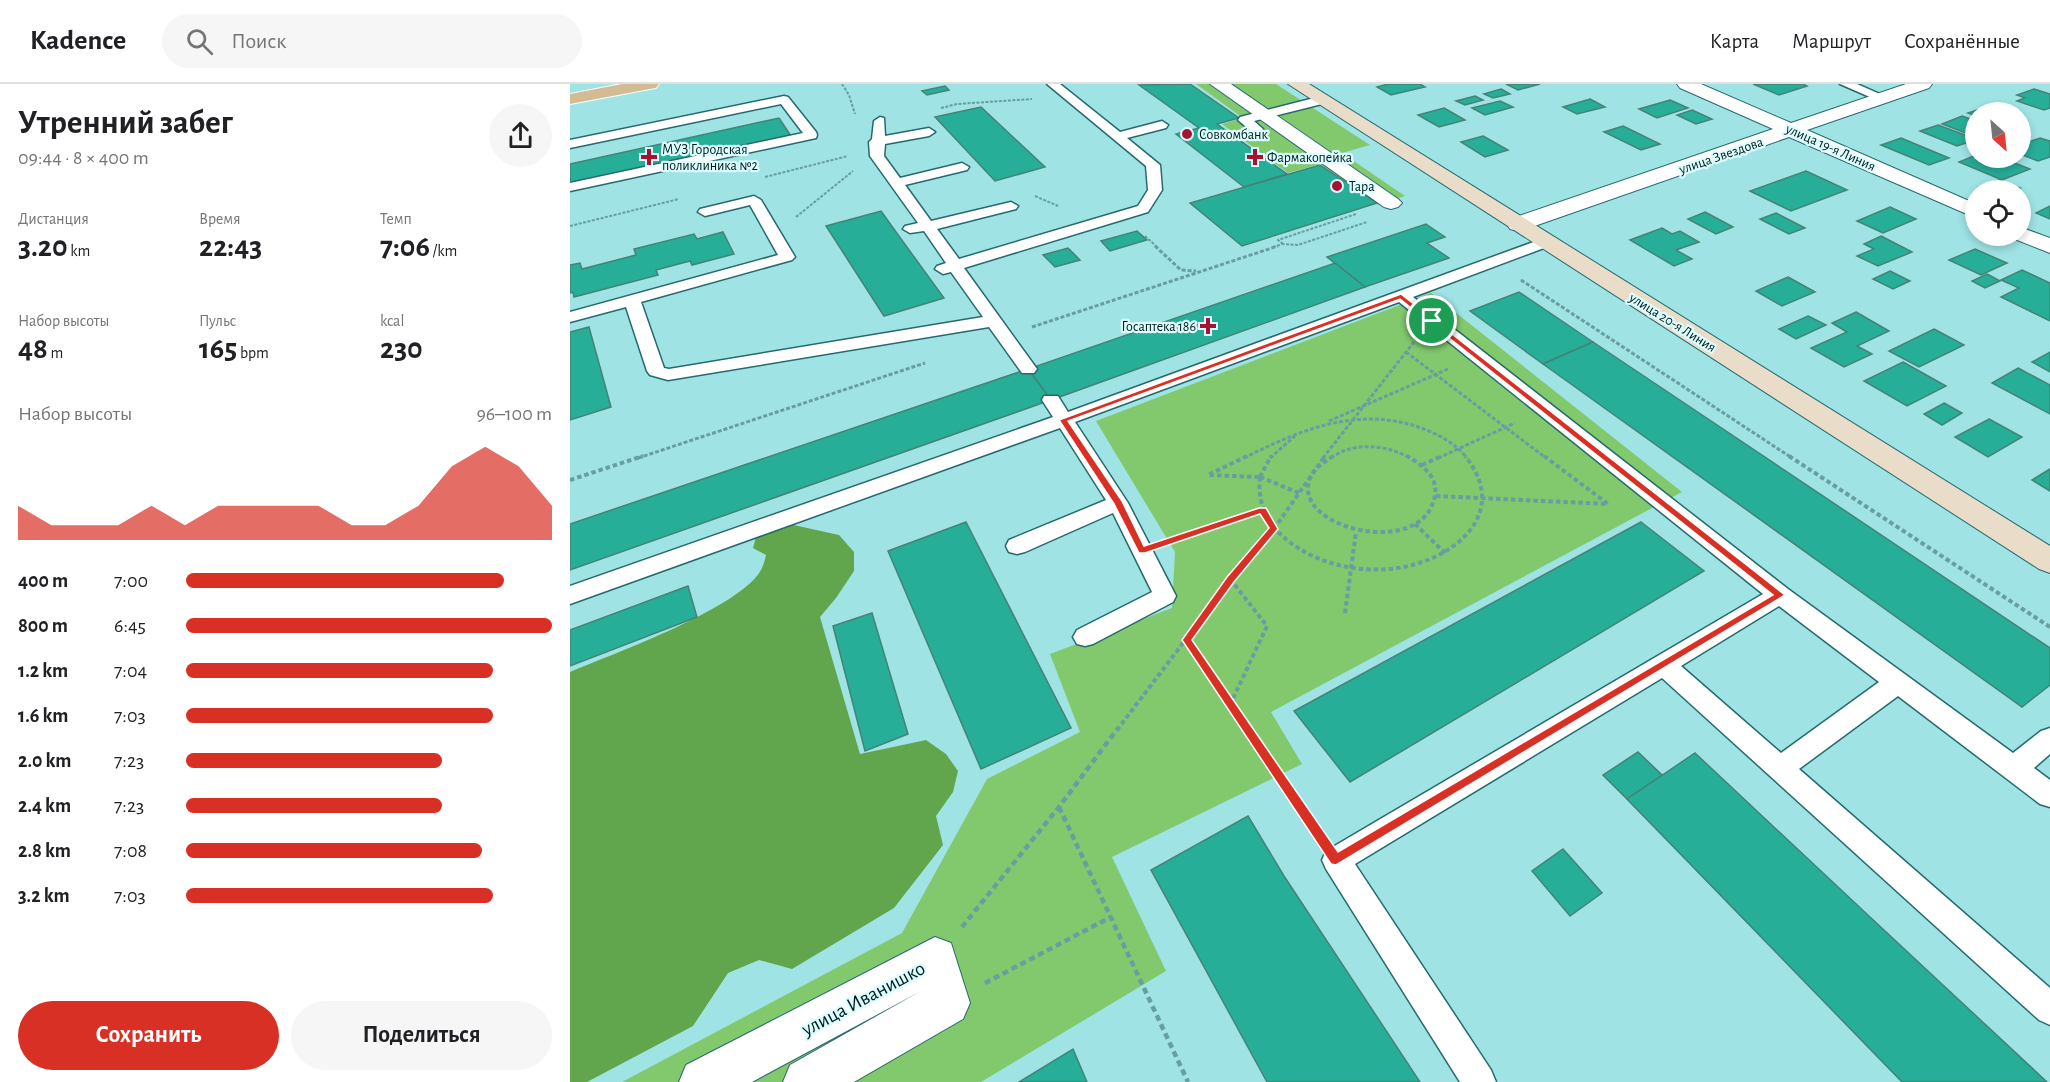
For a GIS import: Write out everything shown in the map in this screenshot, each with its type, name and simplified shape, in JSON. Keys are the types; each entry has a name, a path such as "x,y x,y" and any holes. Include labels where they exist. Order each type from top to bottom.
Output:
{"main road":[{"path":"570,87 586,84"},
{"path":"570,99 650,84"},
{"name":"улица 20-я Линия","path":"1297,84 2050,561"}],"street":[{"path":"1219,84 1260,122 1391,203"},
{"name":"улица 19-я Линия","path":"1686,84 1965,207"},
{"name":"улица Звездова","path":"1518,224 1794,130 1914,85"},
{"path":"2031,238 2050,246"},
{"name":"улица Иванишко","path":"703,1082 936,959 947,1003"},
{"path":"807,1082 947,1003"}],"lane":[{"path":"949,267 1143,209 1155,190 1153,165 1053,84"},
{"path":"1846,84 1883,98"},
{"path":"570,144 784,100 812,135 570,187"},
{"path":"1260,122 1323,100"},
{"path":"880,122 876,142 877,156 929,226 949,267 1005,336 1028,369"},
{"path":"1118,136 1162,125"},
{"path":"876,142 929,132"},
{"path":"897,183 962,167"},
{"path":"570,317 788,257 754,200 705,212"},
{"path":"910,229 1011,206"},
{"path":"570,595 1063,420 1547,242"},
{"path":"1401,296 1780,595 2050,795"},
{"path":"632,300 656,371 668,375 992,321"},
{"path":"1051,400 1118,503 1165,596 1085,637"},
{"path":"1017,546 1118,503"},
{"path":"1479,1082 1336,860 1780,595"},
{"path":"1663,664 2050,1009"},
{"path":"1780,768 1898,682"},
{"path":"2014,768 2050,739"}],"path":[{"path":"842,84 849,95 856,118"},
{"path":"880,122 957,104 1068,96"},
{"path":"774,234 861,165"},
{"path":"1005,336 1283,244 1298,246 1403,210 1391,203 1278,240 1283,244"},
{"path":"1123,216 1181,270 1200,272"},
{"path":"1494,262 2050,627"},
{"path":"936,959 1059,807 1231,580 1274,529 1316,467 1432,321"},
{"path":"1406,352 1608,504 1436,496"},
{"path":"1299,493 1260,477 1209,475 1476,356"},
{"path":"570,480 927,362"},
{"path":"1422,465 1543,410"},
{"path":"1295,436 1279,447 1267,461 1260,477 1259,494 1263,510 1274,529 1306,554 1328,563 1352,568 1385,569 1417,564 1445,553 1466,537 1479,518 1484,498 1480,480 1472,463 1458,448 1437,434 1411,424 1383,418 1354,418 1323,424"},
{"path":"1367,447 1397,451 1422,465 1433,479 1436,496 1429,511 1414,524 1397,530 1377,533 1356,532 1334,524 1318,512 1309,497 1308,482 1316,467 1337,453 1367,447"},
{"path":"1142,550 1263,510"},
{"path":"1414,524 1445,553"},
{"path":"1345,613 1356,532"},
{"path":"1229,705 1267,626 1231,580"},
{"path":"1187,640 1336,860"},
{"path":"1059,807 1188,1082"},
{"path":"947,1003 1111,917"}],"green space":[{"path":"1196,84 1276,84 1370,145 1342,153 1405,196 1378,205 1320,164 1288,173 1222,124 1243,118"},
{"path":"1431,293 1682,492 1271,712 1302,764 1112,857 1166,971 981,1082 622,1082 902,933 987,779 1080,732 1050,654 1172,608 1175,552 1096,421"},
{"path":"789,524 839,535 854,552 854,571 820,617 860,754 926,740 946,754 958,771 953,792 936,816 943,845 894,908 792,969 759,960 728,973 693,1026 587,1082 570,1082 570,672 675,628 730,598 750,583 763,566 766,555 753,548 756,537"}],"building":[{"path":"1190,84 1239,118 1217,124 1287,174 1244,187 1176,134 1199,128 1139,85"},
{"path":"1388,84 1420,84 1425,87 1391,95 1377,87"},
{"path":"1506,84 1540,84 1518,90"},
{"path":"1753,84 1803,84 1807,86 1779,95"},
{"path":"945,86 949,90 927,95 922,91"},
{"path":"1501,89 1510,94 1493,98 1484,94"},
{"path":"2034,89 2050,94 2050,108 2044,110 2031,106 2031,102 2017,101 2025,98 2017,95"},
{"path":"1475,96 1483,100 1465,105 1456,101"},
{"path":"1590,99 1605,107 1577,114 1563,107"},
{"path":"1670,100 1688,108 1657,118 1639,109"},
{"path":"1500,101 1513,107 1485,115 1472,108"},
{"path":"981,107 1045,167 995,181 935,117"},
{"path":"1444,108 1465,120 1439,127 1418,115"},
{"path":"1692,110 1712,119 1696,124 1677,115"},
{"path":"1962,116 1965,117 1965,133 1942,124"},
{"name":"МУЗ Городская поликлиника №2","path":"779,118 791,136 570,186 570,164"},
{"path":"1938,125 1965,135 1965,143 1957,146 1920,131"},
{"path":"1623,126 1660,144 1641,150 1604,132"},
{"path":"1483,136 1508,150 1485,157 1461,142"},
{"path":"1901,138 1949,158 1929,165 1881,145"},
{"path":"2040,138 2050,141 2050,157 2038,161 2031,158 2031,141"},
{"path":"1320,165 1377,203 1242,246 1190,203"},
{"path":"1973,168 2030,169 2002,180"},
{"path":"1806,171 1847,190 1791,211 1750,191"},
{"path":"2050,206 2050,219 2036,213"},
{"path":"1890,207 1916,219 1883,233 1857,221"},
{"path":"881,211 944,298 884,316 826,226"},
{"path":"1705,212 1733,227 1716,234 1688,219"},
{"path":"1776,213 1805,228 1789,234 1760,219"},
{"path":"1426,224 1445,237 1427,243 1449,258 1365,287 1327,257"},
{"path":"1662,228 1672,234 1680,231 1699,242 1676,250 1692,259 1674,266 1630,240"},
{"path":"1137,231 1147,240 1110,251 1101,241"},
{"path":"723,232 734,254 692,265 690,261 656,270 658,275 574,297 573,292 570,293 570,265 580,263 582,269 636,255 634,249 694,234 697,239"},
{"path":"1881,236 1912,252 1878,266 1857,256 1874,249 1864,244"},
{"path":"1068,248 1080,260 1055,267 1043,255"},
{"path":"1975,249 2007,263 1981,275 1949,260"},
{"path":"1335,263 1365,287 1051,400 1028,369"},
{"path":"2022,270 2050,283 2050,321 2001,297 2019,288 2001,280"},
{"path":"1890,271 1910,281 1893,289 1873,279"},
{"path":"1987,274 2000,281 1985,288 1972,281"},
{"path":"1788,277 1815,292 1782,306 1756,291"},
{"path":"1519,292 1593,342 1543,364 1470,311"},
{"path":"1856,312 1889,331 1857,346 1872,354 1844,367 1811,348 1847,332 1832,323"},
{"path":"1808,316 1826,325 1796,339 1779,329"},
{"path":"589,327 611,407 570,420 570,332"},
{"path":"1934,329 1964,345 1919,367 1889,351"},
{"path":"1593,342 2050,648 2050,685 2022,707 1543,364"},
{"path":"2050,352 2050,372 2032,362"},
{"path":"1903,362 1946,386 1907,406 1864,381"},
{"path":"2018,368 2050,385 2050,414 1992,383"},
{"path":"1028,369 1051,400 570,570 570,524"},
{"path":"1944,403 1962,413 1942,425 1924,414"},
{"path":"1989,419 2022,437 1988,457 1955,437"},
{"path":"2050,469 2050,491 2032,480"},
{"path":"966,522 1071,728 981,769 888,551"},
{"path":"1641,522 1704,571 1350,782 1294,711"},
{"path":"688,586 697,617 570,666 570,630"},
{"path":"872,613 908,734 865,751 833,626"},
{"path":"1638,752 1662,775 1627,799 1603,775"},
{"path":"1695,753 2047,1082 1902,1082 1627,799"},
{"path":"1248,816 1284,876 1420,1082 1267,1082 1151,870"},
{"path":"1563,849 1602,893 1570,916 1532,871"},
{"path":"1073,1049 1087,1082 1019,1082"}],"place":[{"name":"Совкомбанк","path":"1187,134"},
{"name":"МУЗ Городская поликлиника №2","path":"649,157"},
{"name":"Фармакопейка","path":"1255,157"},
{"name":"Тара","path":"1337,186"},
{"name":"Госаптека 186","path":"1208,326"}],"route":[{"path":"1401,296 1432,321 1780,595 1336,860 1187,640 1231,580 1274,529 1263,510 1142,550 1118,503 1063,420 1401,296"}]}
